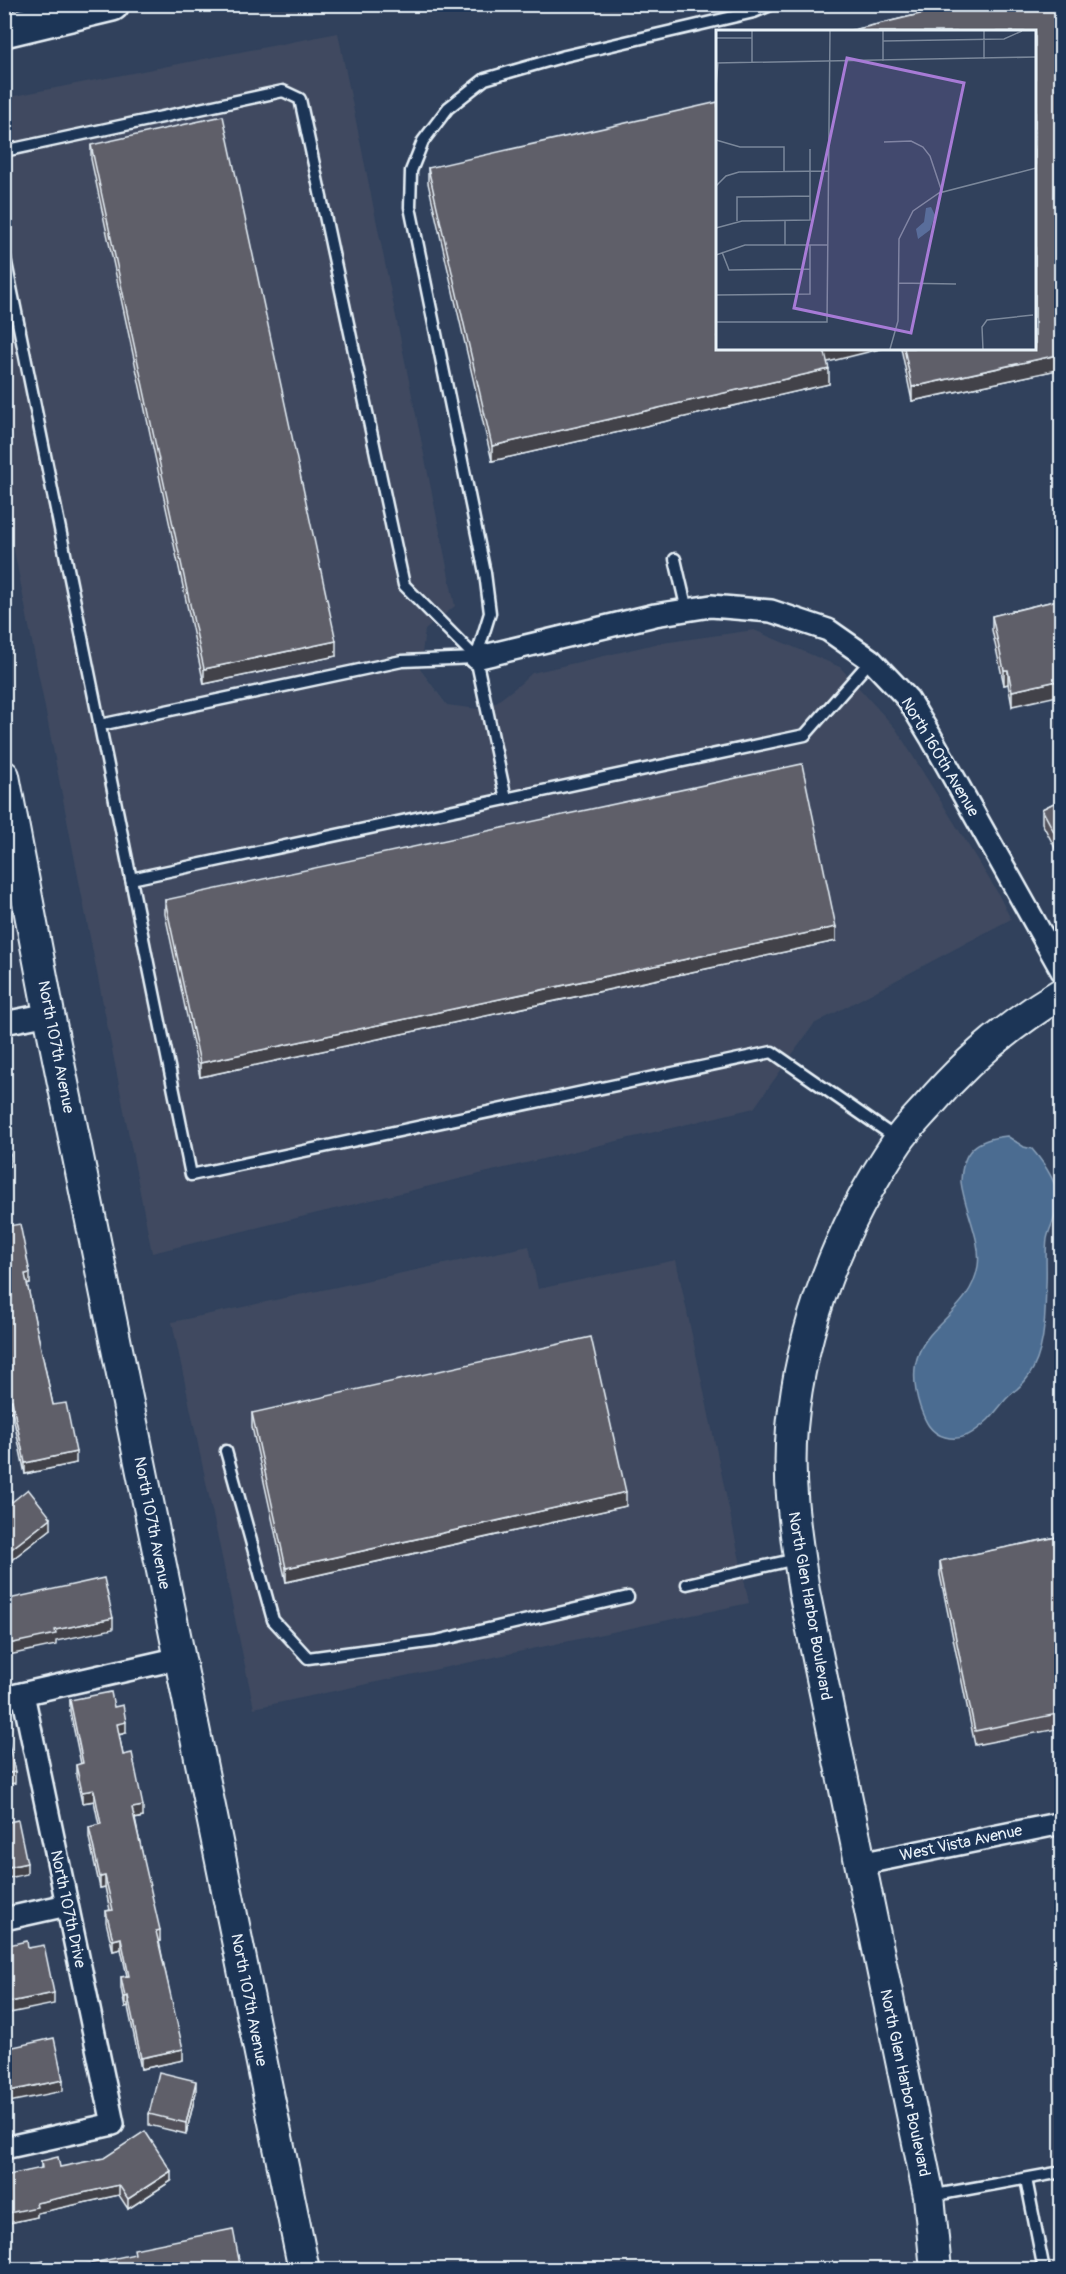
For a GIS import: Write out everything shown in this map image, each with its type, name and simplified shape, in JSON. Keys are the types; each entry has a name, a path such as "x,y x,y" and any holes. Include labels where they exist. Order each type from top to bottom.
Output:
{"main road":[{"path":"4,30 112,4"}],"street":[{"name":"North 160th Avenue","path":"476,658 711,606 771,611 828,630 871,660 908,699 1062,970"},
{"name":"North 107th Avenue","path":"4,776 49,1014 304,2270"},
{"name":"North Glen Harbor Boulevard","path":"936,2270 929,2196 815,1648 799,1558 791,1481 792,1430 798,1377 828,1271 856,1212 899,1139 946,1084 981,1050 1012,1025 1062,993"},
{"path":"4,1023 49,1014"},
{"path":"14,1696 180,1658"},
{"name":"North 107th Drive","path":"4,2148 113,2124 67,1905 14,1696"},
{"name":"West Vista Avenue","path":"860,1864 1062,1823"},
{"path":"4,1919 67,1905"}],"lane":[{"path":"506,799 476,658 490,614 485,573 410,207 411,171 423,141 448,108 485,79 565,56 754,12 773,4"},
{"path":"4,151 283,92 300,99 404,585 476,658"},
{"path":"4,253 191,1174 772,1052 899,1139"},
{"path":"675,559 687,610"},
{"path":"100,725 402,661 476,658"},
{"path":"131,879 806,735 871,660"},
{"path":"226,1451 273,1620 308,1658 436,1641 628,1597"},
{"path":"687,1584 799,1558"},
{"path":"929,2196 1062,2172"},
{"path":"1026,2179 1044,2270"}],"shaded area":[{"path":"338,33 455,606 425,630 420,669 447,705 486,710 532,673 655,644 754,630 840,667 896,729 996,890 1011,919 814,1024 754,1108 152,1253 5,504 4,98"},
{"path":"1007,1136 1024,1147 1032,1149 1049,1173 1057,1193 1057,1210 1047,1239 1045,1308 1041,1344 1034,1367 1028,1377 988,1420 963,1437 945,1437 935,1433 926,1422 920,1407 915,1380 917,1359 924,1343 961,1302 972,1286 978,1266 979,1256 975,1235 961,1182 964,1162 968,1154 979,1143"},
{"path":"529,1246 538,1289 676,1260 749,1603 254,1708 172,1322"}],"building":[{"path":"962,4 1062,4 1062,354 912,387 904,350 1036,350 1036,30 853,30"},
{"path":"716,102 716,350 824,350 829,369 492,446 428,168"},
{"path":"223,116 336,641 204,669 91,145"},
{"path":"1062,599 1062,680 1012,691 1008,670 1004,670 992,616"},
{"path":"802,764 836,927 200,1063 165,900"},
{"path":"1062,799 1062,847 1042,809"},
{"path":"4,1129 10,1155 4,1156"},
{"path":"4,1207 9,1226 20,1224 30,1273 25,1274 53,1405 66,1403 76,1452 25,1463 12,1400 9,1401 4,1381"},
{"path":"591,1337 626,1492 286,1568 252,1413"},
{"path":"28,1489 51,1518 10,1550 4,1542 4,1496 6,1494 12,1502"},
{"path":"1062,1536 1062,1713 975,1731 940,1561"},
{"path":"104,1578 113,1618 55,1630 56,1634 4,1645 4,1600"},
{"path":"111,1692 114,1707 123,1705 126,1722 117,1724 123,1755 132,1753 143,1806 132,1808 160,1930 156,1931 183,2049 141,2058 128,1996 125,1997 121,1977 129,1976 121,1938 113,1940 106,1911 113,1910 105,1876 100,1877 89,1827 101,1824 94,1790 82,1792 76,1765 83,1763 70,1700"},
{"path":"8,1740 15,1772 4,1774 4,1741"},
{"path":"18,1820 27,1863 4,1868 4,1823"},
{"path":"27,1941 28,1948 44,1945 54,1993 5,2003 4,1946"},
{"path":"54,2038 63,2080 4,2092 4,2049"},
{"path":"159,2072 196,2081 186,2123 149,2114"},
{"path":"145,2131 171,2171 128,2199 119,2185 36,2203 37,2207 4,2214 4,2176 42,2168 41,2161 58,2157 60,2167 104,2158"},
{"path":"233,2229 241,2270 60,2270 135,2254 134,2249"},
{"path":"44,2261 45,2269 57,2266 58,2270 7,2270"}]}
